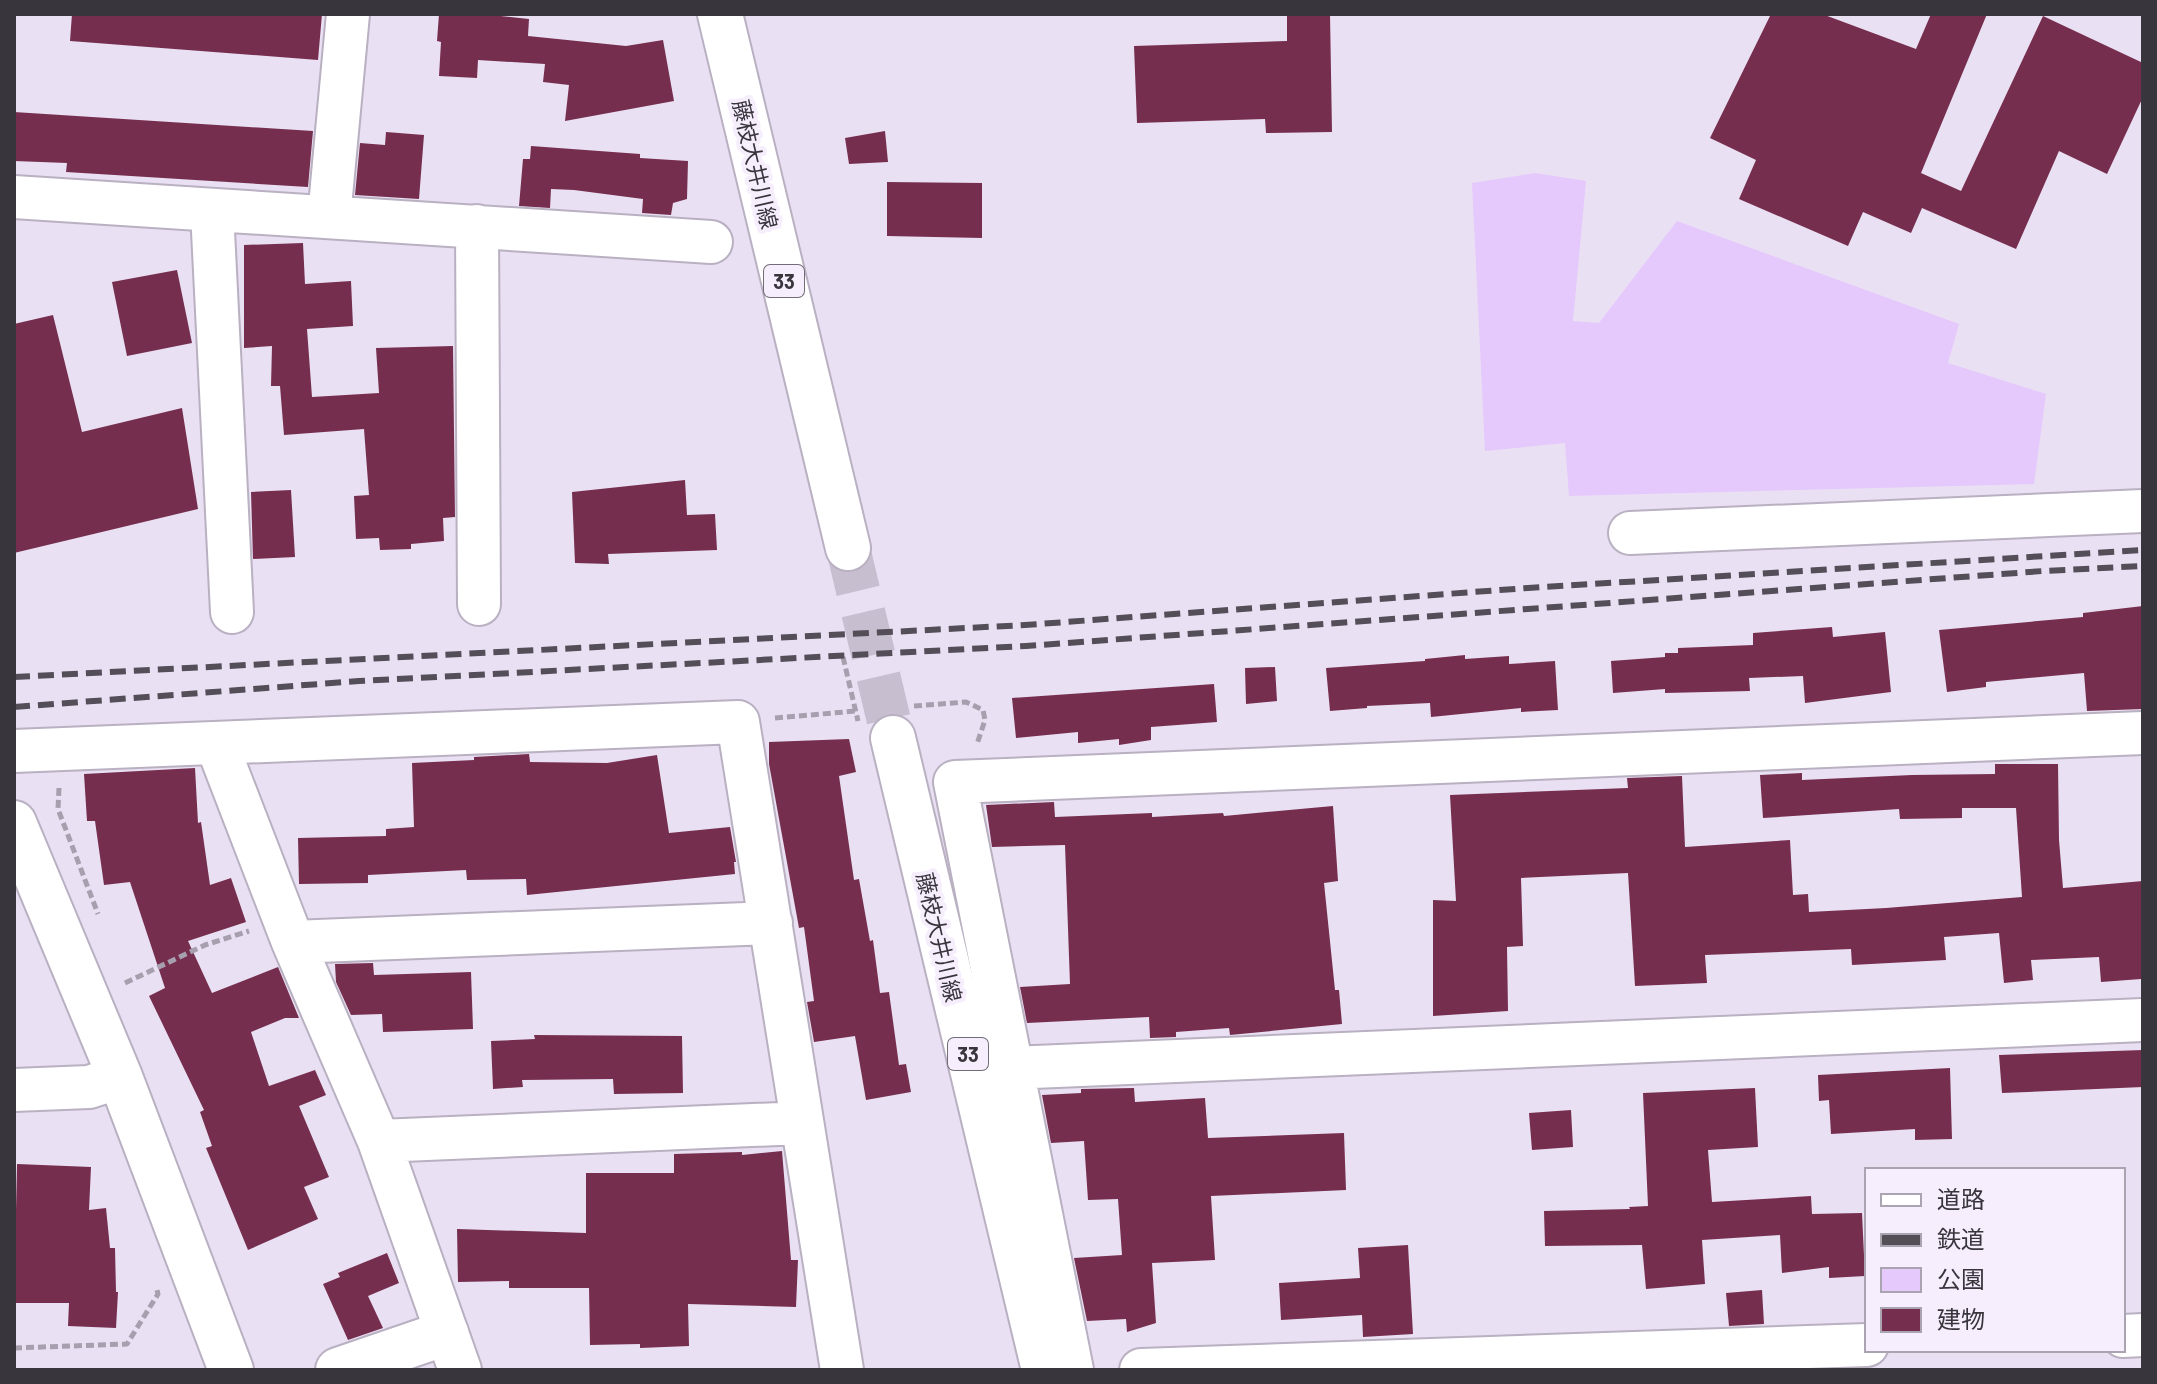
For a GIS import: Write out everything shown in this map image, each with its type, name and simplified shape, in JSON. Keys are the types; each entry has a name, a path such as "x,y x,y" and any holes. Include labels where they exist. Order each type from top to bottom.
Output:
{"main road":[{"name":"藤枝大井川線","path":"720,14 848,548"},
{"name":"藤枝大井川線","path":"876,732 1044,1370"},
{"path":"14,823 120,1077 220,1369"},
{"path":"338,1370 453,1352"}],"street":[{"path":"329,217 348,14"},
{"path":"14,197 711,242"},
{"path":"212,211 232,612"},
{"path":"477,226 479,604"},
{"path":"1630,533 2143,511"},
{"path":"14,751 738,722 842,1370"},
{"path":"1072,1370 955,782 2143,733"},
{"path":"217,745 288,931 379,1141 453,1352"},
{"path":"288,931 771,923"},
{"path":"1012,1068 2143,1020"},
{"path":"14,1090 89,1087 120,1077"},
{"path":"379,1141 801,1123"},
{"path":"1141,1370 1865,1345"}],"path":[{"path":"843,657 876,732"},
{"path":"125,983 205,945 288,931"},
{"path":"14,1348 127,1344 158,1294 153,1279"}],"green space":[{"path":"1535,173 1586,181 1573,321 1599,323 1677,221 1959,324 1948,363 2046,394 2034,484 1569,496 1565,443 1485,451 1472,183"}],"building":[{"path":"72,14 322,14 318,60 70,41"},
{"path":"439,14 529,19 528,36 626,46 663,40 674,101 565,121 569,85 543,82 545,64 478,60 477,78 439,76"},
{"path":"1287,14 1330,14 1332,132 1266,133 1265,119 1137,123 1134,46 1287,41"},
{"path":"1771,14 1822,14 1916,49 1931,14 1987,14 1921,173 1961,191 2043,16 2143,63 2143,97 2107,174 2059,151 2016,249 1922,208 1911,233 1863,212 1848,246 1739,199 1756,160 1710,138"},
{"path":"14,112 313,131 308,187 66,172 67,163 14,161"},
{"path":"885,131 888,162 849,164 845,138"},
{"path":"386,132 424,135 419,199 355,195 360,143 385,145"},
{"path":"531,146 640,154 640,158 688,161 687,199 673,203 671,215 642,213 643,199 551,189 550,208 519,206 523,159 530,159"},
{"path":"887,182 982,183 982,238 887,236"},
{"path":"303,243 305,284 351,281 353,326 307,329 312,397 379,393 376,348 453,346 455,517 443,518 444,541 411,544 411,549 380,550 379,538 356,539 354,496 369,495 364,429 284,435 280,386 271,386 272,346 244,348 244,245"},
{"path":"177,270 192,343 127,356 112,282"},
{"path":"53,315 82,432 182,408 198,509 14,553 14,324"},
{"path":"685,480 687,515 715,514 717,550 608,554 609,564 575,563 572,492"},
{"path":"291,490 295,557 253,559 251,492"},
{"path":"2143,606 2143,709 2087,711 2084,673 1986,682 1986,687 1947,692 1939,630 2083,617 2083,613"},
{"path":"1832,627 1833,637 1885,632 1891,692 1805,703 1803,676 1749,678 1750,691 1665,693 1665,689 1613,693 1611,661 1665,657 1665,653 1678,653 1678,648 1753,645 1753,633"},
{"path":"1465,655 1465,659 1509,656 1509,664 1555,661 1558,710 1521,712 1521,708 1431,717 1430,703 1330,711 1326,668"},
{"path":"1275,667 1277,701 1246,704 1245,668"},
{"path":"1214,684 1217,722 1151,727 1151,740 1119,745 1119,739 1078,743 1078,732 1016,738 1012,698"},
{"path":"849,739 856,772 839,776 854,880 859,879 870,941 873,940 880,993 889,992 899,1065 906,1064 911,1092 866,1100 855,1036 814,1042 807,1002 814,1001 804,927 799,928 769,764 769,742"},
{"path":"529,754 530,762 607,763 657,755 669,833 730,827 735,874 527,895 526,879 467,880 466,870 368,875 368,883 299,884 298,838 386,836 386,829 414,827 412,763"},
{"path":"1995,764 2058,764 2063,888 2143,881 2141,979 2101,982 2099,957 2031,960 2033,980 2004,983 1999,933 1944,937 1946,960 1852,965 1851,949 1705,955 1707,983 1635,986 1628,873 1521,878 1523,946 1507,947 1508,1011 1433,1016 1433,900 1456,901 1450,795 1628,788 1627,778 1682,776 1685,847 1790,840 1793,895 1808,894 1809,912 1886,908 2022,897 2016,808 1962,808 1962,818 1900,819 1899,809 1763,818 1760,775 1802,773 1802,780 1995,774"},
{"path":"195,768 198,823 201,822 210,885 231,878 246,922 188,941 212,993 278,967 299,1018 285,1018 251,1032 269,1086 315,1070 326,1095 299,1106 329,1177 304,1187 318,1219 248,1250 206,1148 212,1146 200,1112 204,1110 149,996 165,988 130,882 104,885 95,821 87,821 84,774"},
{"path":"1054,802 1055,817 1152,813 1152,817 1223,813 1224,816 1333,806 1338,881 1324,883 1335,990 1339,990 1342,1024 1230,1035 1229,1028 1176,1032 1176,1037 1150,1038 1149,1017 1027,1023 1020,987 1070,984 1065,845 992,847 986,805"},
{"path":"373,963 374,975 471,972 473,1029 383,1032 382,1014 351,1015 336,982 335,964"},
{"path":"534,1035 682,1036 683,1093 614,1094 613,1079 522,1080 523,1087 493,1089 491,1041 535,1039"},
{"path":"2143,1050 2143,1087 2002,1093 1999,1055"},
{"path":"1950,1068 1952,1139 1915,1140 1915,1129 1831,1134 1829,1100 1819,1101 1818,1075"},
{"path":"1134,1088 1135,1102 1205,1098 1208,1138 1344,1133 1346,1190 1211,1196 1215,1260 1152,1263 1156,1323 1127,1332 1126,1319 1087,1321 1074,1258 1122,1255 1118,1199 1088,1200 1084,1141 1051,1143 1042,1095 1081,1093 1081,1089"},
{"path":"1755,1088 1758,1147 1708,1150 1712,1202 1811,1196 1812,1214 1862,1213 1865,1276 1829,1278 1829,1267 1782,1273 1780,1235 1702,1240 1705,1284 1646,1289 1642,1245 1545,1246 1544,1211 1648,1206 1643,1093"},
{"path":"1571,1110 1573,1147 1532,1150 1529,1113"},
{"path":"782,1151 791,1260 798,1260 796,1307 688,1304 689,1346 640,1348 640,1344 590,1345 589,1288 509,1288 509,1281 458,1282 457,1229 586,1233 586,1173 674,1173 674,1154 742,1152 742,1155"},
{"path":"17,1164 91,1167 89,1210 106,1208 110,1248 115,1248 118,1292 116,1328 68,1326 69,1303 14,1303"},
{"path":"1408,1245 1413,1334 1363,1337 1362,1315 1281,1320 1279,1283 1360,1278 1358,1248"},
{"path":"387,1253 399,1283 368,1296 383,1328 348,1340 323,1284 340,1277 338,1273"},
{"path":"1762,1290 1764,1324 1729,1326 1726,1293"}],"tunnel":[{"path":"848,548 893,738"}],"railway":[{"path":"14,677 1025,625 1528,588 2143,550"},
{"path":"14,707 359,681 1026,646 2143,566"}]}
